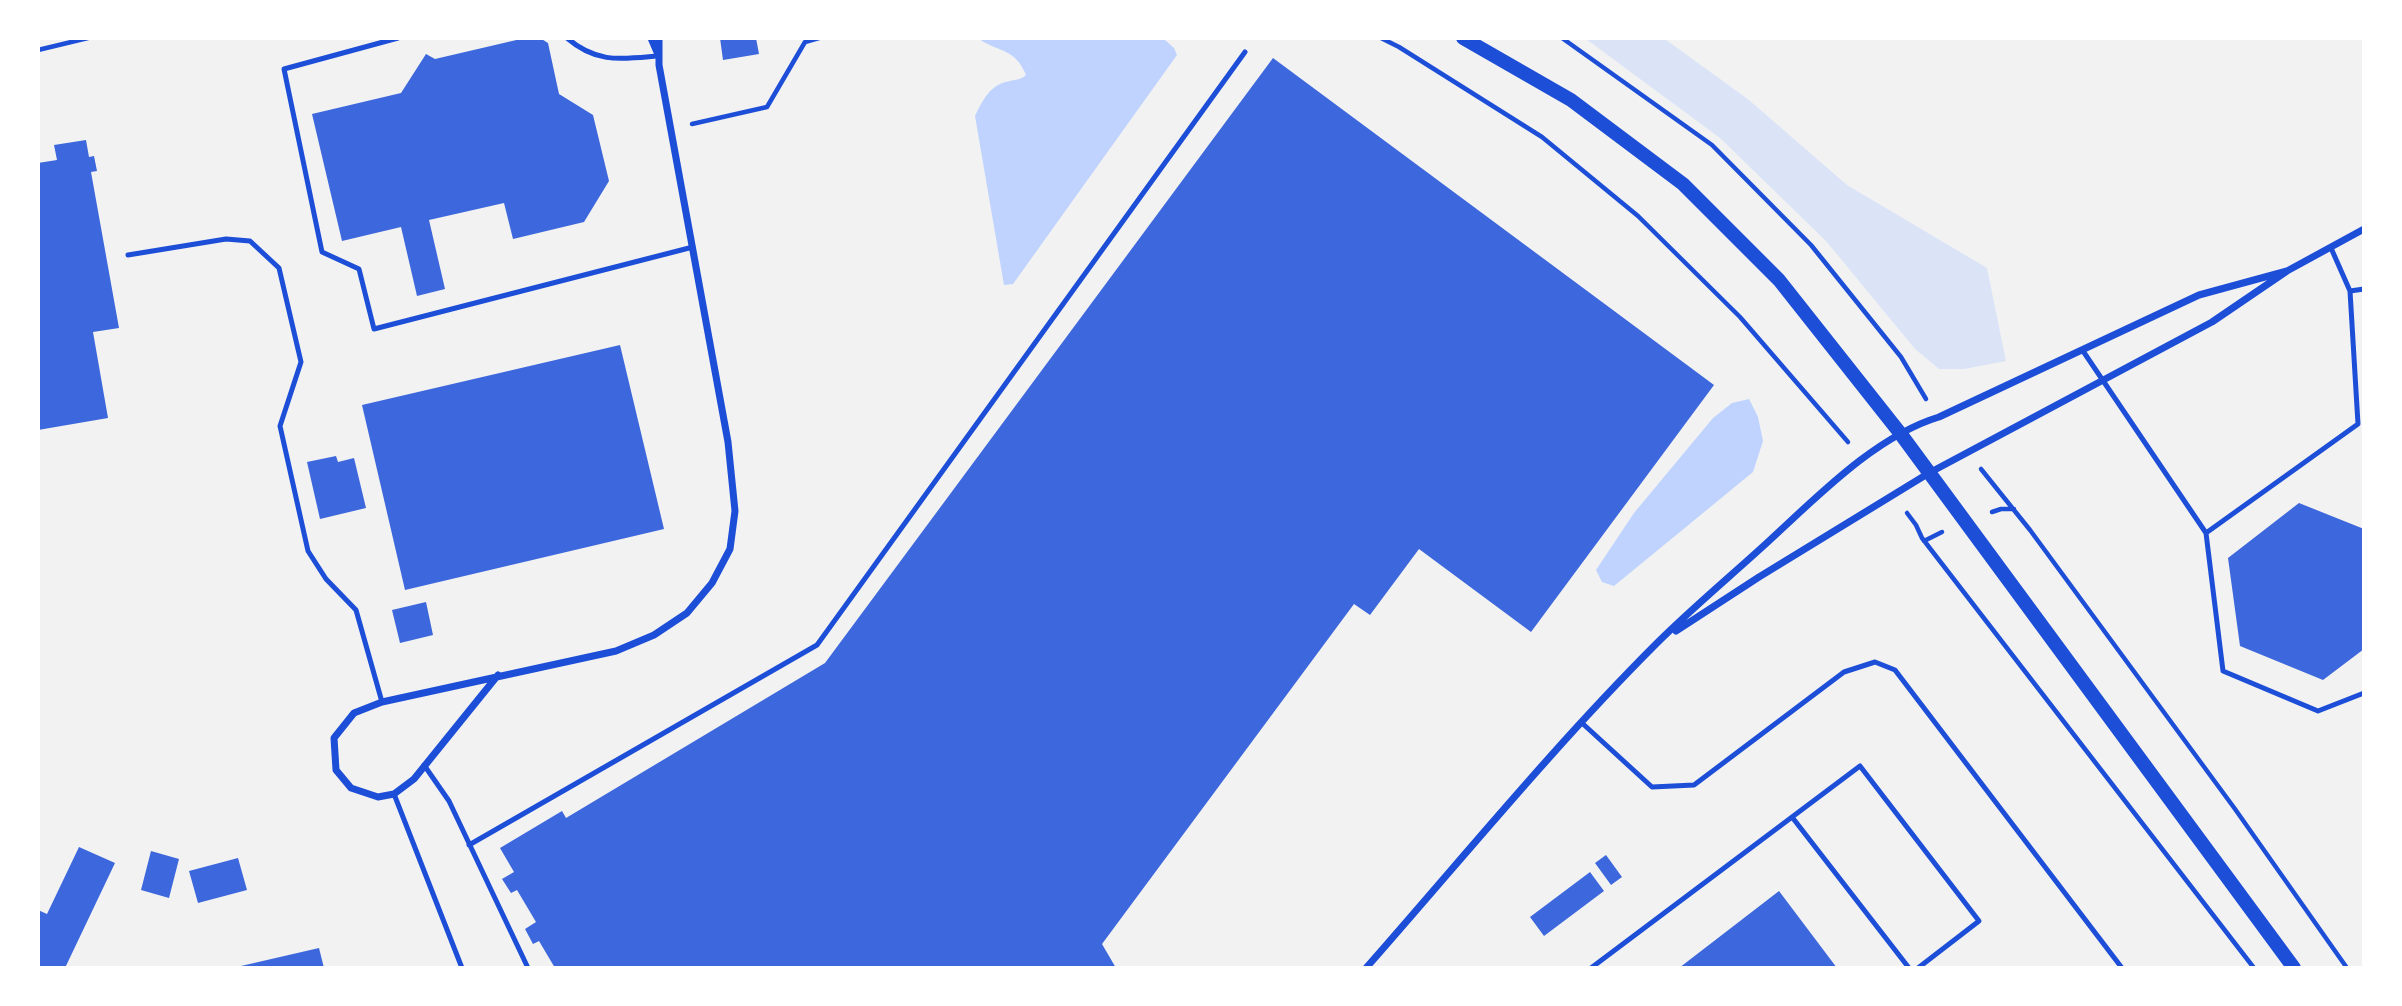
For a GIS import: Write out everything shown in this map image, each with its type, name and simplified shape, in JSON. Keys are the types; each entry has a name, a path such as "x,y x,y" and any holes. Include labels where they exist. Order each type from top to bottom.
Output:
{"main road":[{"path":"1463,38 1571,100 1683,184 1779,280 1900,433 2294,968"}],"street":[{"path":"498,675 414,779 394,794 378,797 351,788 336,770 334,738 355,713 382,702 498,675 616,651 654,635 687,613 712,583 730,549 735,511 729,442 658,56 651,38"},
{"path":"658,56 659,38"},
{"path":"1657,644 1759,577 1929,473 2211,322 2287,271 2364,229"},
{"path":"1366,968 1582,723 1657,644 1837,480 1900,433 2083,351 2199,295 2287,271"}],"lane":[{"path":"398,38 284,69 322,252 359,269 374,329 693,247"},
{"path":"567,38 593,56 613,60 658,56"},
{"path":"469,845 817,645 1245,52"},
{"path":"128,255 226,239 250,241 279,268 300,362 280,426 309,551 326,579 356,610 382,702"},
{"path":"2206,533 2358,424 2350,291 2331,248"},
{"path":"2350,291 2364,289"},
{"path":"2083,351 2206,533 2223,671 2318,711 2364,693"},
{"path":"1582,723 1652,787 1694,785 1843,672 1875,662 1895,670 2122,968"},
{"path":"425,765 449,801 528,968"},
{"path":"1591,968 1860,766 1979,921 1918,968"},
{"path":"394,794 461,968"},
{"path":"1792,817 1909,968"}],"path":[{"path":"38,50 88,38"},
{"path":"671,128 767,107 805,42 819,38"},
{"path":"1381,38 1542,137 1638,216 1740,317 1839,430"},
{"path":"1562,38 1712,145 1811,245 1901,357 1918,387"},
{"path":"2003,497 2015,509 2235,809 2347,968"},
{"path":"2001,509 2015,509"},
{"path":"1916,525 1923,539 2254,968"},
{"path":"1923,539 1933,535"}],"shaded area":[{"path":"1586,39 1665,39 1749,100 1847,185 1987,268 2006,361 1964,369 1939,369 1915,349 1826,241 1720,138"}],"water":[{"path":"979,39 1164,39 1177,55 1013,284 1004,285 975,116 992,89 1026,75 1012,55"},
{"path":"1749,399 1758,417 1763,441 1753,472 1614,586 1602,582 1596,570 1634,513 1713,418 1732,403"}],"building":[{"path":"525,38 540,38 548,43 559,94 593,115 609,181 584,222 513,239 504,203 429,220 445,289 417,296 401,227 342,241 312,114 401,93 426,54 435,59"},
{"path":"720,38 756,38 759,54 723,60"},
{"path":"1273,58 1714,385 1531,632 1419,549 1370,615 1354,604 1102,944 1116,968 555,968 539,941 533,944 525,929 536,922 517,890 511,893 502,879 514,872 500,848 562,811 566,818 825,663"},
{"path":"86,140 89,157 94,156 97,171 91,172 119,328 93,332 108,418 38,430 38,163 57,160 54,145"},
{"path":"620,345 664,529 405,590 362,405"},
{"path":"336,456 338,462 354,458 366,508 320,519 307,462"},
{"path":"2299,503 2364,529 2364,649 2323,680 2240,646 2228,558"},
{"path":"426,602 433,635 400,643 392,610"},
{"path":"79,847 115,863 65,968 38,968 38,910 47,914"},
{"path":"151,851 179,859 169,898 141,890"},
{"path":"1606,855 1622,877 1611,885 1595,863"},
{"path":"238,858 247,890 198,903 189,871"},
{"path":"1590,872 1604,891 1544,936 1530,917"},
{"path":"1779,891 1837,968 1679,968"},
{"path":"319,948 324,968 241,968 241,966"}]}
